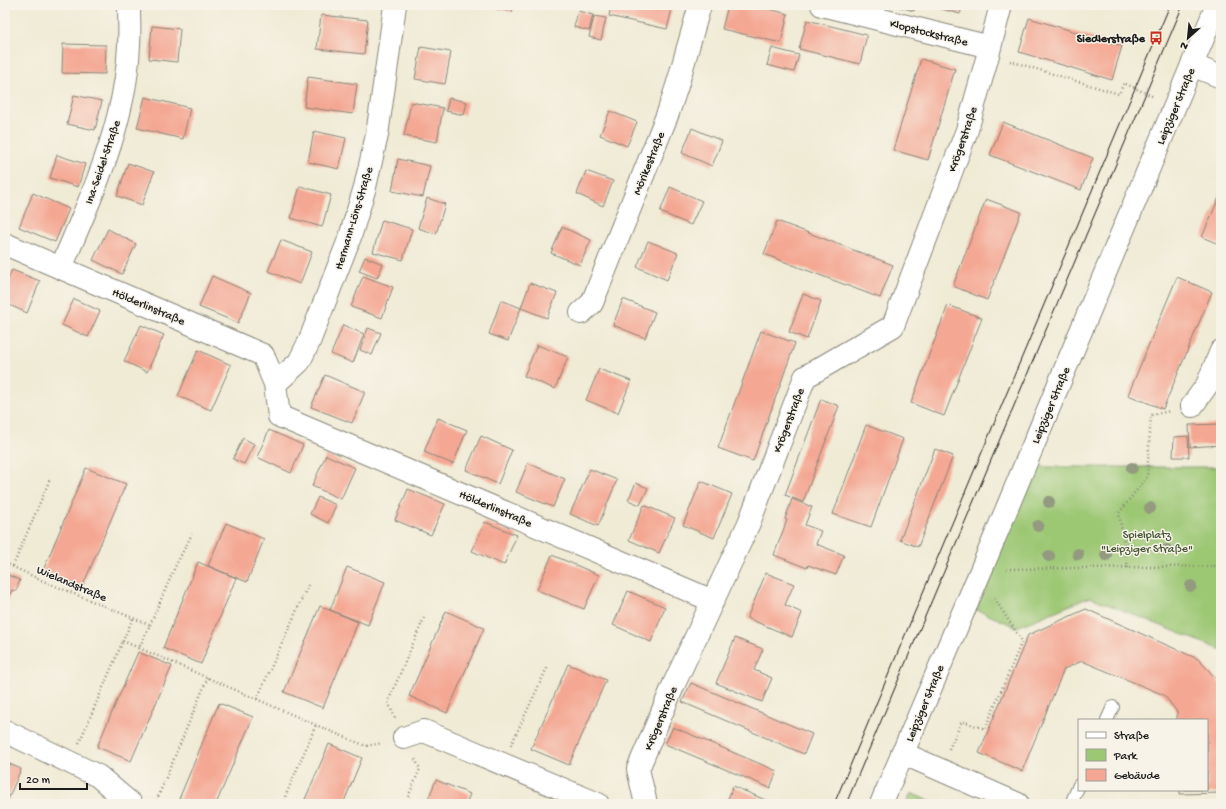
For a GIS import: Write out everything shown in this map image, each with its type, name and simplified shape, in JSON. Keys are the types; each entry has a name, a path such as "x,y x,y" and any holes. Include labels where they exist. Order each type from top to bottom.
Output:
{"street":[{"name":"Ina-Seidel-Straße","path":"61,268 108,152 118,116 125,81 129,44 129,5"},
{"name":"Hermann-Löns-Straße","path":"275,384 299,362 309,342 350,237 365,187 377,135 395,5"},
{"name":"Mörikestraße","path":"581,313 592,303 668,113 700,5"},
{"name":"Klopstockstraße","path":"822,5 990,47"},
{"name":"Krögerstraße","path":"646,804 638,769 674,684 749,523 805,377 893,326 967,130 1001,5"},
{"name":"Leipziger Straße","path":"881,804 985,561 1217,5"},
{"path":"1192,65 1221,78"},
{"name":"Hölderlinstraße","path":"5,244 263,355 275,384 279,416 713,601"},
{"path":"1192,406 1207,385 1221,351"},
{"path":"404,738 424,730 598,804"},
{"path":"5,732 98,776 131,804"},
{"path":"902,753 1018,804"}],"lane":[{"path":"1107,719 1113,707"},
{"path":"1071,804 1078,787"}],"path":[{"path":"1007,61 1119,94 1124,83 1156,97"},
{"path":"1128,568 1119,513 1147,477 1151,414 1192,406"},
{"path":"13,566 50,479"},
{"path":"139,648 174,567 192,534"},
{"name":"Wielandstraße","path":"5,563 43,581 150,625"},
{"path":"1000,569 1221,566"},
{"path":"257,699 309,583"},
{"path":"940,770 962,721 985,730 1022,641 990,593"},
{"path":"71,762 133,618"},
{"path":"405,804 420,769 388,702 424,618"},
{"path":"123,641 366,746 404,738"},
{"path":"502,763 547,668"},
{"path":"155,804 208,677"},
{"path":"282,804 316,725"}],"green space":[{"name":"Spielplatz \"Leipziger Straße\"","path":"1035,467 1221,467 1221,650 1090,597 1017,627 974,609"},
{"path":"911,793 936,804 906,804"}],"building":[{"path":"491,5 514,5 512,12 490,7"},
{"path":"611,5 673,5 667,29 609,16"},
{"path":"728,5 753,5 788,14 781,43 722,29"},
{"path":"893,5 915,5 914,11"},
{"path":"927,5 963,5 960,14"},
{"path":"578,11 593,15 589,31 574,27"},
{"path":"321,15 368,20 364,54 317,49"},
{"path":"594,16 606,18 601,40 589,37"},
{"path":"1029,18 1122,46 1112,80 1019,52"},
{"path":"807,20 867,35 860,64 799,49"},
{"path":"152,26 180,29 177,62 149,59"},
{"path":"63,44 106,45 105,74 62,73"},
{"path":"421,47 451,52 445,84 415,79"},
{"path":"772,48 799,55 794,72 767,65"},
{"path":"921,59 955,69 928,160 893,150"},
{"path":"308,77 357,84 353,114 304,107"},
{"path":"74,95 102,101 95,130 67,124"},
{"path":"145,97 190,108 183,139 137,128"},
{"path":"449,98 467,102 464,115 446,111"},
{"path":"411,102 443,108 437,142 404,136"},
{"path":"610,111 637,122 627,146 600,135"},
{"path":"1003,122 1093,158 1081,190 990,155"},
{"path":"692,128 722,141 712,166 682,153"},
{"path":"314,131 346,138 339,169 308,162"},
{"path":"57,155 85,164 78,187 50,178"},
{"path":"398,159 430,166 423,197 392,191"},
{"path":"128,163 154,172 142,205 117,196"},
{"path":"586,171 613,181 603,206 577,194"},
{"path":"300,186 331,195 322,227 291,218"},
{"path":"670,187 702,201 691,225 660,212"},
{"path":"33,193 69,209 55,242 19,227"},
{"path":"1221,193 1221,245 1202,237"},
{"path":"427,198 445,204 436,234 418,228"},
{"path":"986,199 1021,212 987,300 953,286"},
{"path":"382,220 412,229 403,260 373,252"},
{"path":"777,221 893,265 880,298 764,254"},
{"path":"562,227 591,240 580,265 551,253"},
{"path":"108,229 136,244 122,274 93,260"},
{"path":"281,240 312,252 300,284 268,271"},
{"path":"648,241 678,253 667,280 637,267"},
{"path":"365,257 383,264 377,278 359,271"},
{"path":"12,270 40,281 27,313 5,303 5,286"},
{"path":"212,276 251,293 238,323 199,307"},
{"path":"363,276 393,287 382,318 351,307"},
{"path":"1177,277 1212,292 1163,409 1128,395"},
{"path":"530,283 557,293 547,318 521,308"},
{"path":"803,294 821,301 807,339 789,332"},
{"path":"74,299 100,311 88,337 62,325"},
{"path":"623,299 655,312 645,338 613,325"},
{"path":"501,300 521,308 508,341 489,334"},
{"path":"948,305 982,318 944,416 911,403"},
{"path":"141,325 164,335 147,372 124,361"},
{"path":"343,325 364,334 353,363 331,354"},
{"path":"368,328 381,333 372,355 360,350"},
{"path":"761,331 795,343 753,461 718,448"},
{"path":"537,345 568,357 555,389 524,376"},
{"path":"198,350 231,365 211,410 178,396"},
{"path":"599,369 631,381 618,413 586,400"},
{"path":"325,375 365,392 352,423 311,407"},
{"path":"821,399 839,406 803,502 785,495"},
{"path":"438,418 467,430 453,464 424,452"},
{"path":"1221,424 1221,445 1190,447 1189,425"},
{"path":"866,425 903,439 871,527 833,514"},
{"path":"269,430 303,445 291,473 257,457"},
{"path":"481,436 512,450 498,484 466,470"},
{"path":"1188,436 1189,457 1173,457 1174,437"},
{"path":"243,438 254,444 244,464 233,459"},
{"path":"935,449 953,456 918,547 900,540"},
{"path":"326,455 355,468 341,499 312,486"},
{"path":"528,463 565,479 553,507 516,492"},
{"path":"86,468 126,484 81,590 42,573"},
{"path":"590,469 617,480 598,526 570,514"},
{"path":"701,481 732,494 714,538 683,525"},
{"path":"636,483 648,488 640,505 628,500"},
{"path":"408,489 445,504 431,535 395,520"},
{"path":"318,497 336,505 328,523 310,514"},
{"path":"792,499 812,507 805,525 821,531 816,544 844,555 836,575 808,565 807,568 774,555 787,520 785,519"},
{"path":"644,505 675,518 659,553 629,540"},
{"path":"485,522 517,535 504,565 472,551"},
{"path":"226,523 264,539 247,582 208,566"},
{"path":"552,555 599,575 584,609 537,590"},
{"path":"198,562 236,578 201,664 163,648"},
{"path":"347,567 385,582 368,625 330,610"},
{"path":"766,573 794,584 785,605 802,613 792,637 747,618"},
{"path":"5,574 20,580 16,591 12,590 5,606"},
{"path":"628,591 665,607 651,642 613,625"},
{"path":"320,606 358,622 323,708 284,692"},
{"path":"1086,609 1198,659 1221,684 1221,793 1180,794 1180,791 1208,791 1208,719 1177,719 1177,712 1164,695 1082,661 1064,669 1022,771 979,753 1028,635"},
{"path":"446,611 484,628 447,713 409,696"},
{"path":"735,638 763,649 754,670 772,678 762,702 716,683"},
{"path":"138,652 172,666 131,761 97,747"},
{"path":"568,664 606,680 569,765 531,749"},
{"path":"691,683 812,734 804,754 682,702"},
{"path":"219,703 253,717 216,804 191,804 179,799"},
{"path":"673,727 777,771 770,788 665,744"},
{"path":"329,744 362,758 343,804 303,804"},
{"path":"5,762 21,769 6,804 5,804"},
{"path":"436,780 470,794 466,804 426,804"},
{"path":"733,786 770,802 769,804 726,804"}],"tram line":[{"path":"834,804 1170,5"},
{"path":"846,804 1183,5"}],"place":[{"name":"Siedlerstraße","path":"1156,38"}]}
